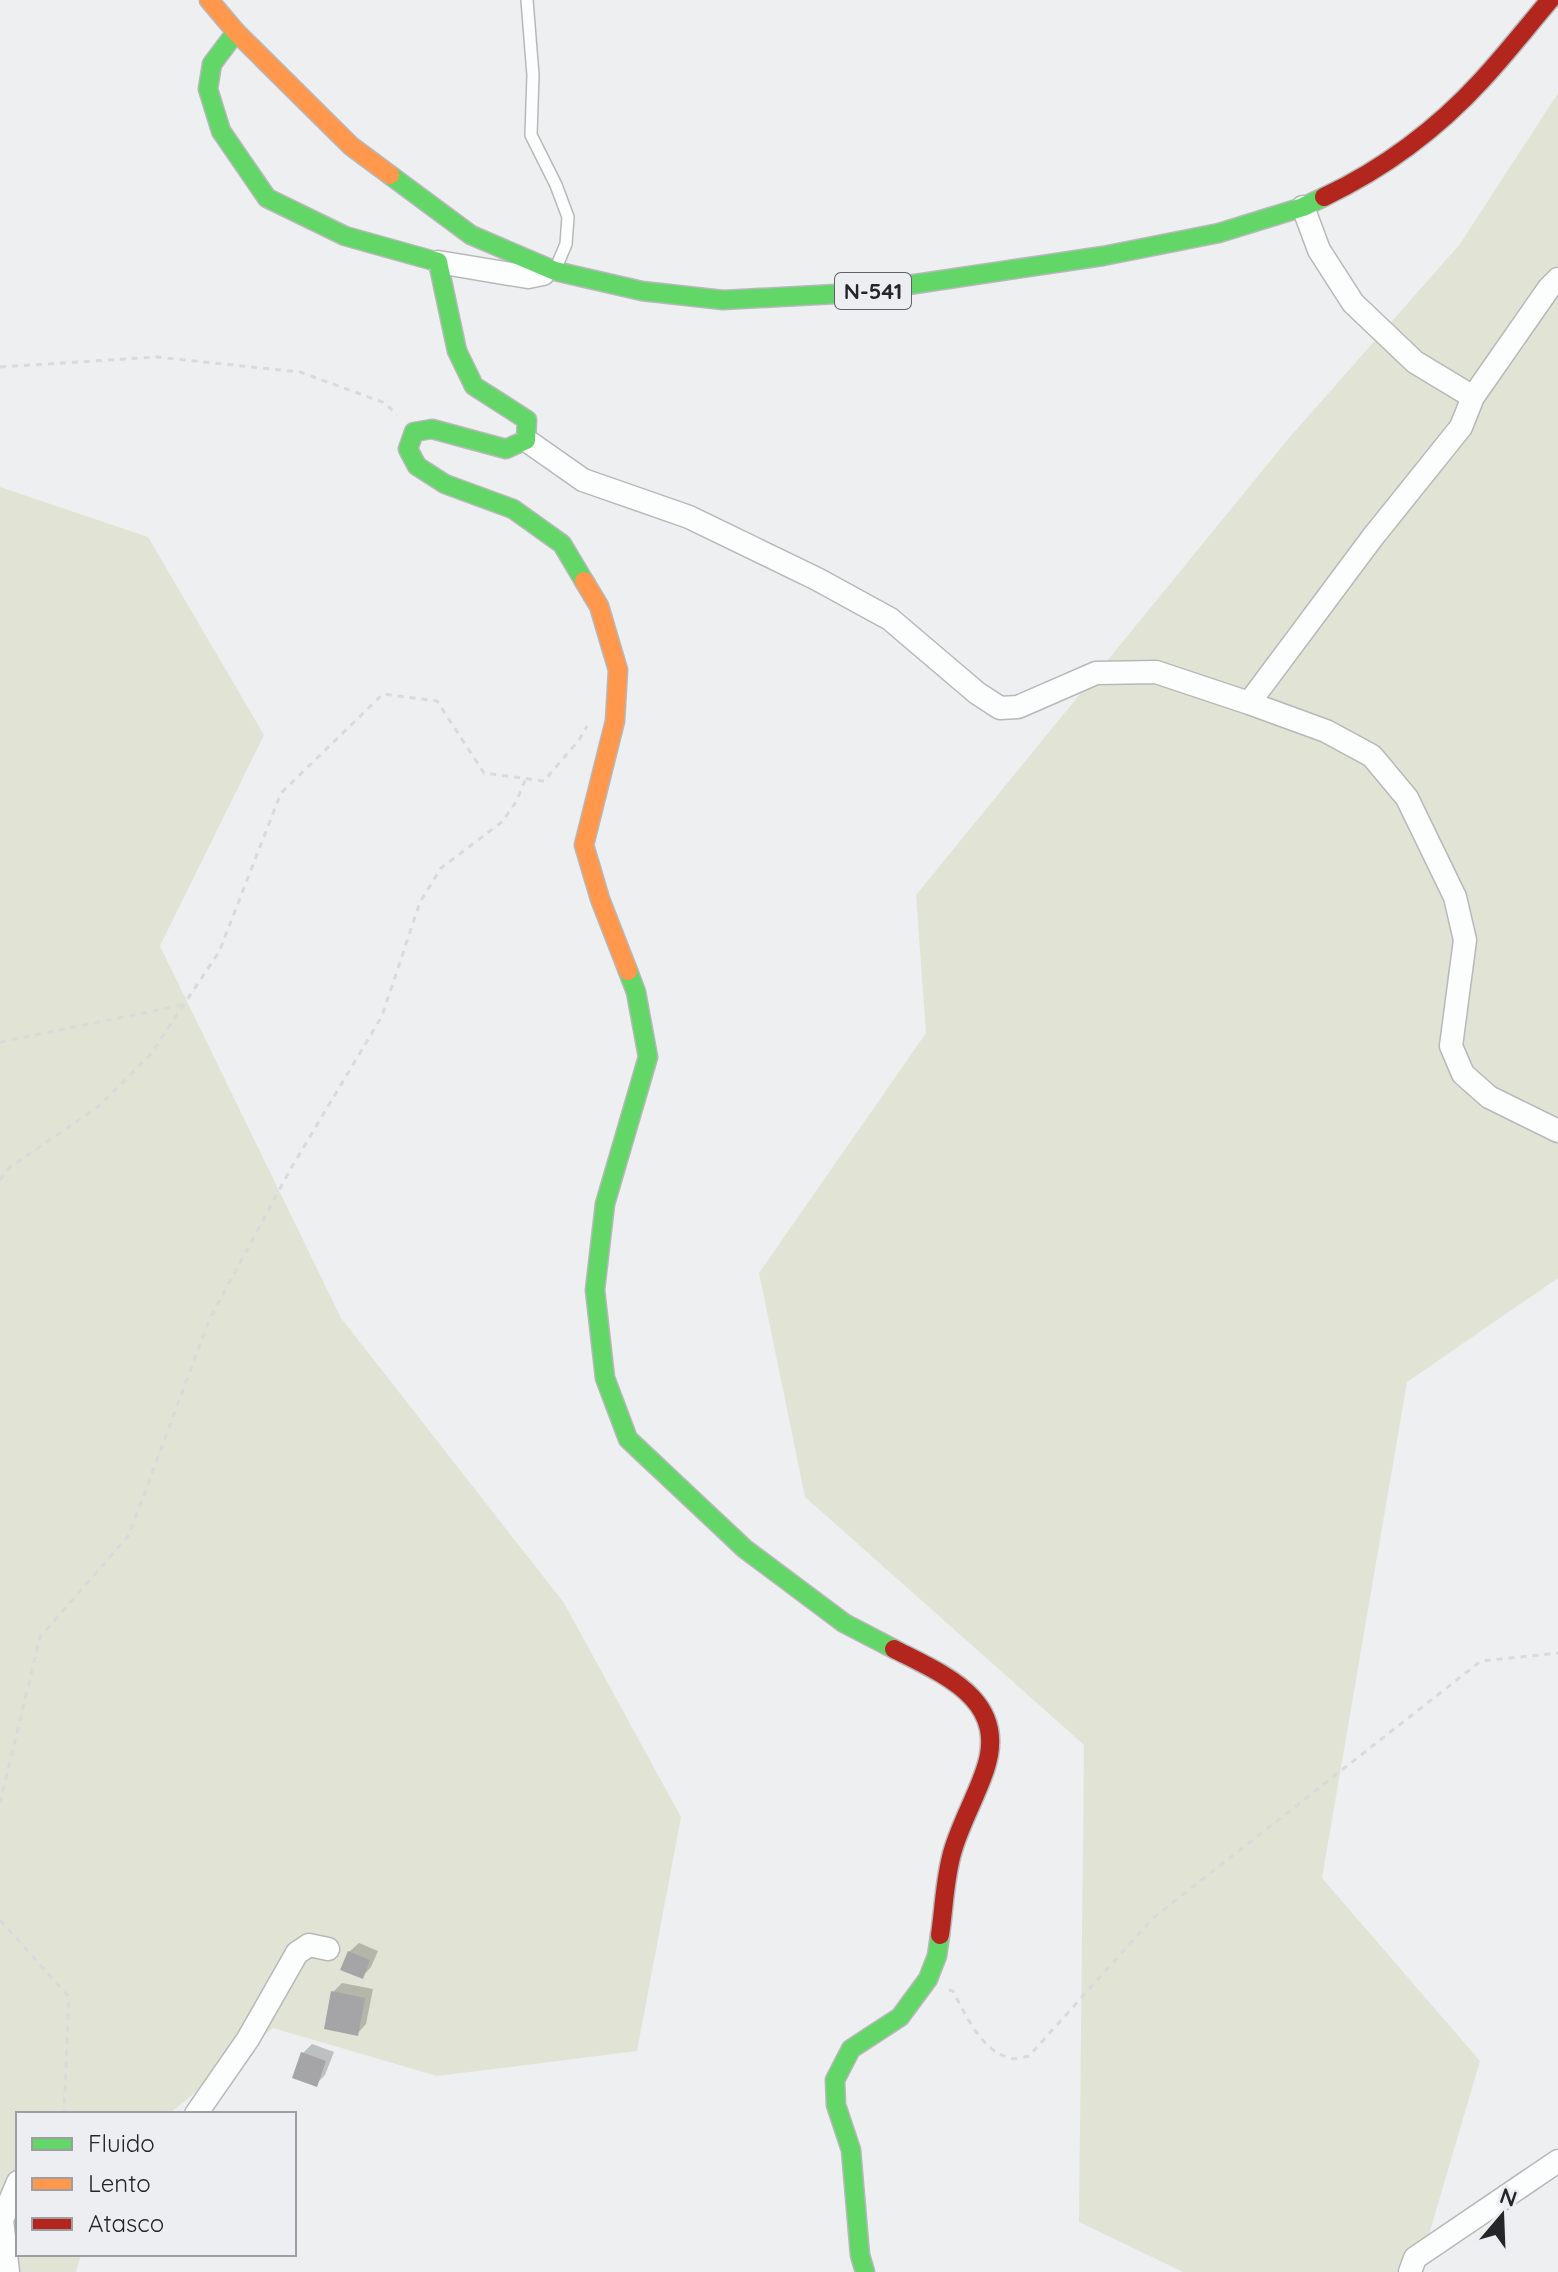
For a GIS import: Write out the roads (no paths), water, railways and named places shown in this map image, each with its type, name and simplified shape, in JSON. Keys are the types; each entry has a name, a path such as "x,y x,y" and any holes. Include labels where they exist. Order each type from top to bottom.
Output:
{"main road":[{"name":"N-541","path":"209,0 236,32 351,146 471,235 555,271 642,291 723,300 855,293 1103,256 1219,233 1303,207 1381,165 1431,129 1481,81 1550,0"},
{"path":"236,32 212,64 208,89 221,131 267,198 345,236 438,262 457,351 474,386 527,420 526,440 506,449 432,429 414,432 408,449 417,466 445,484 513,509 562,544 599,606 618,670 615,721 584,845 600,899 636,992 648,1057 605,1204 595,1290 605,1378 628,1439 745,1549 844,1623 943,1674 968,1692 989,1721 992,1742 986,1769 952,1851 937,1956 928,1979 900,2017 851,2049 835,2080 836,2105 851,2150 860,2255 865,2272"}],"street":[{"path":"1303,207 1319,250 1353,303 1415,362 1473,397"},
{"path":"438,262 528,277 555,271"},
{"path":"1249,703 1372,538 1461,427 1473,397 1558,279"},
{"path":"526,440 583,480 689,517 817,579 890,619 977,693 1000,708 1018,707 1096,673 1156,672 1326,731 1372,756 1407,798 1455,897 1465,940 1451,1046 1463,1074 1489,1097 1558,1131"},
{"path":"197,2112 248,2039 297,1953 309,1945 328,1949"},
{"path":"1410,2272 1415,2258 1558,2161"},
{"path":"8,2272 2,2220 16,2187"}],"lane":[{"path":"527,0 533,75 531,135 568,217 566,244 555,271"}]}
